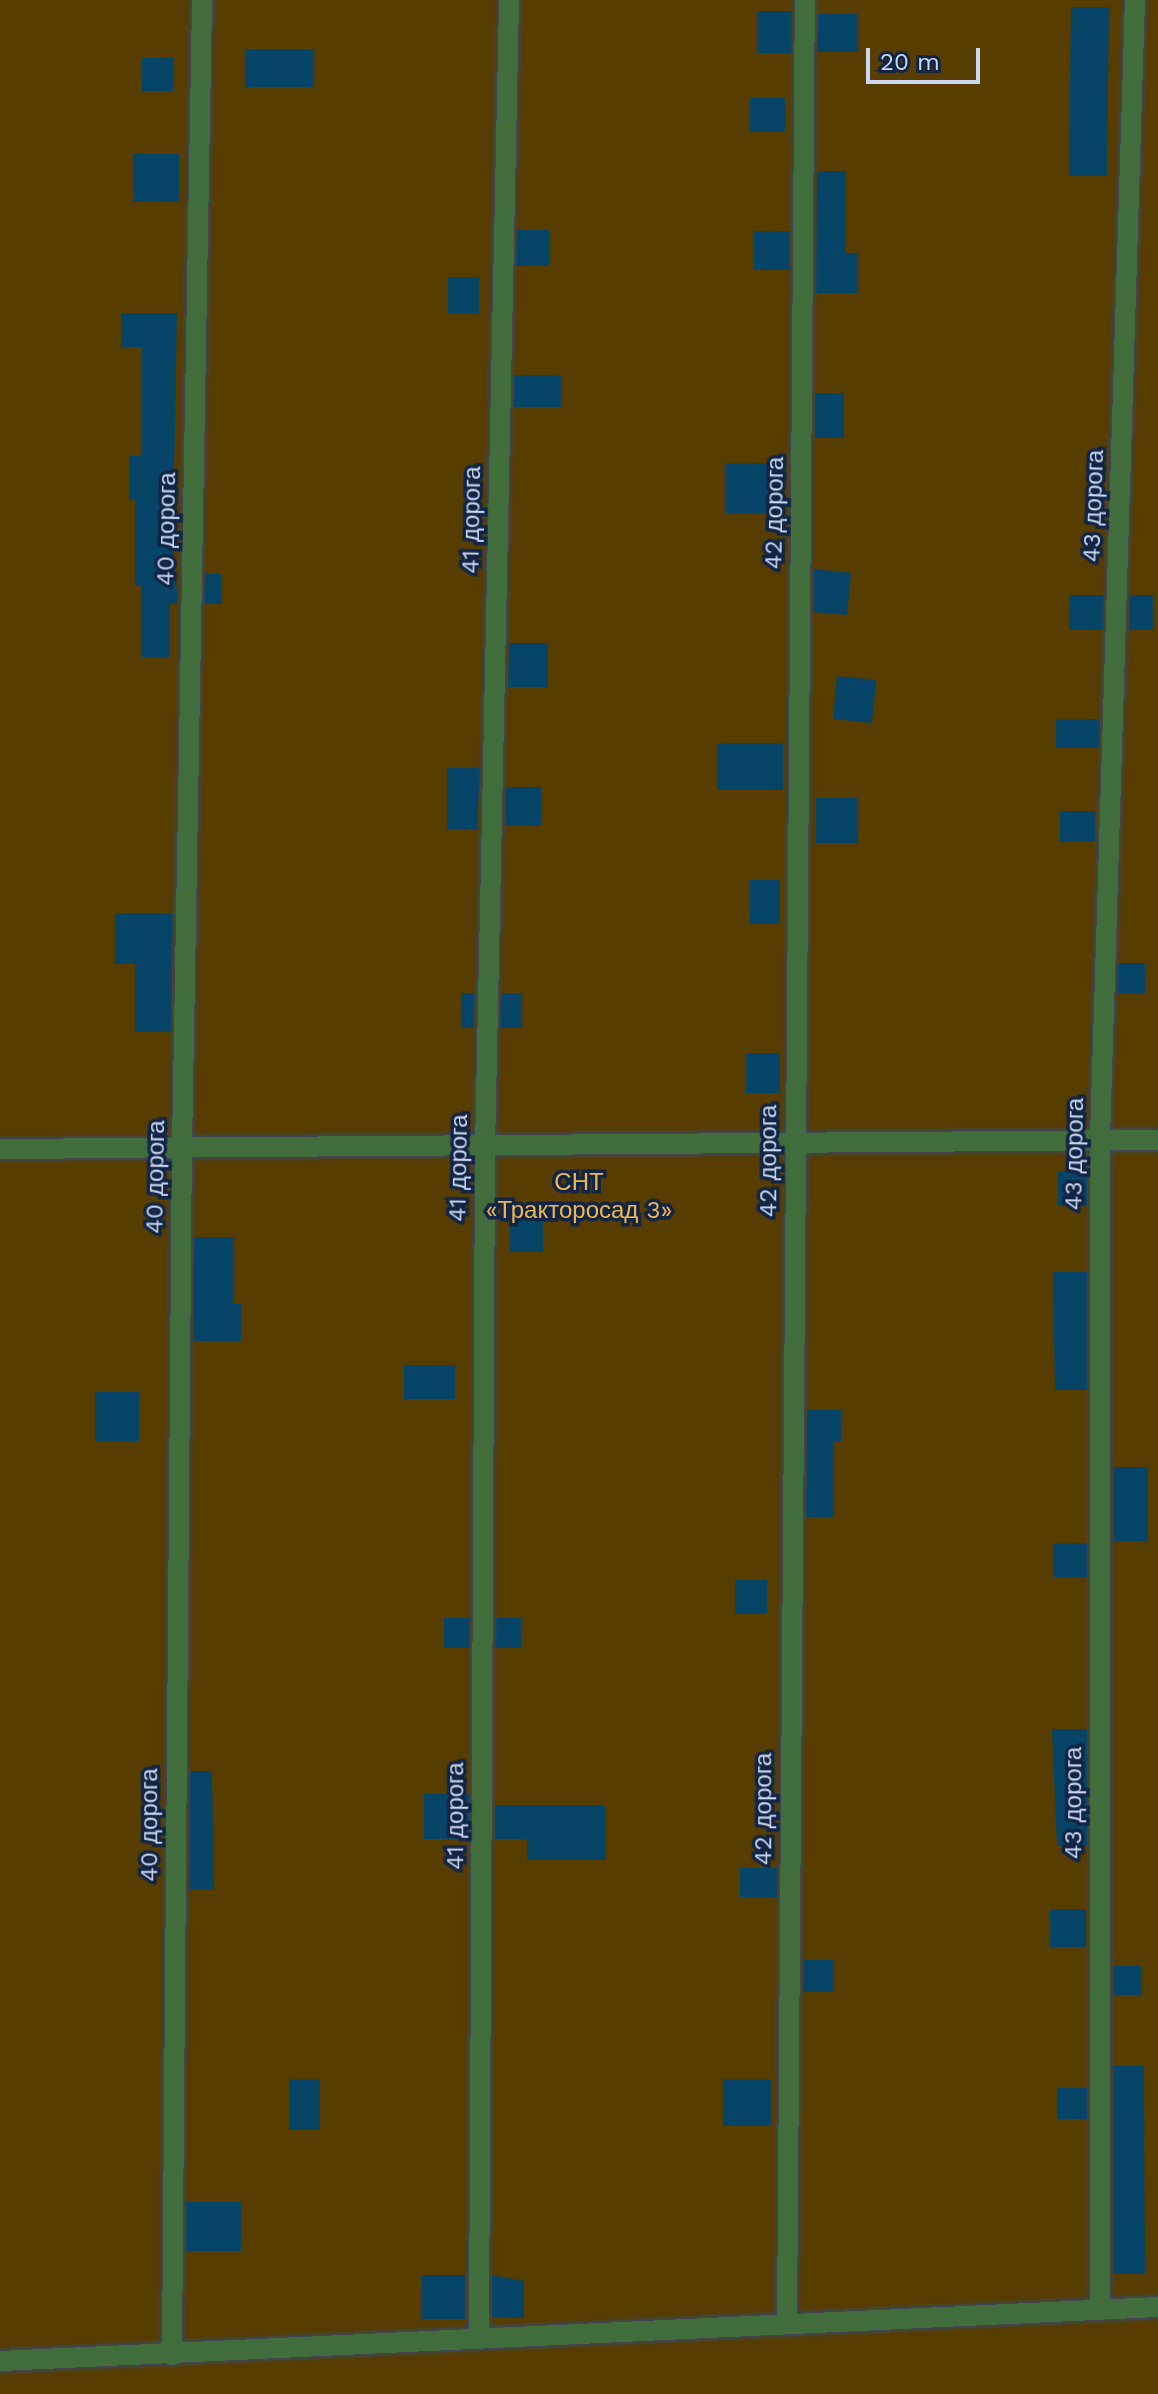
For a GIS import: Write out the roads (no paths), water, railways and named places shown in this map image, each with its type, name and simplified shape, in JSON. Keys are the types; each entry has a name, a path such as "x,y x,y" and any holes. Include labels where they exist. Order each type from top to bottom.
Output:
{"street":[{"name":"40 дорога","path":"172,2355 182,1148 202,0"},
{"name":"41 дорога","path":"479,2337 485,1148 509,0"},
{"name":"42 дорога","path":"787,2323 805,0"},
{"name":"43 дорога","path":"1100,2310 1100,1138 1135,0"},
{"path":"0,1149 485,1148 1100,1138 1158,1140"},
{"path":"0,2361 1158,2307"}],"park label":[{"name":"СНТ «Тракторосад 3»","path":"579,1197"}]}
